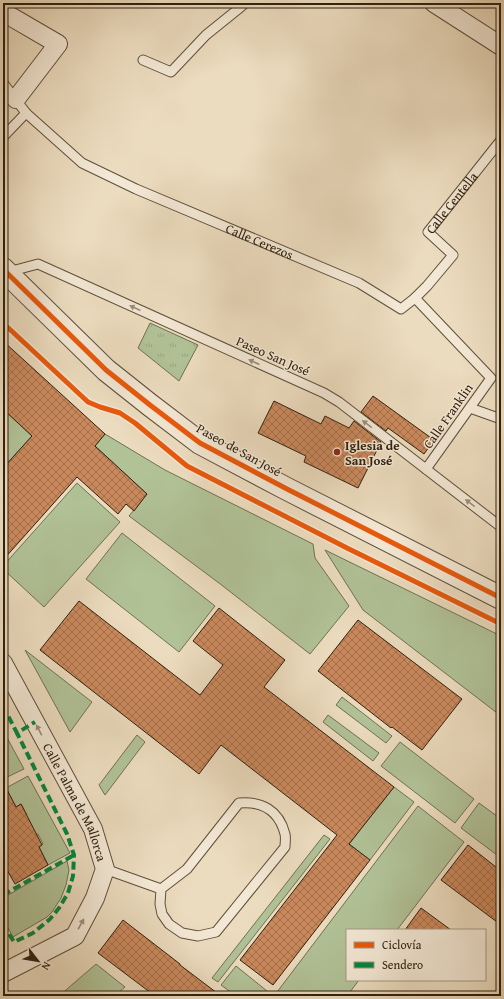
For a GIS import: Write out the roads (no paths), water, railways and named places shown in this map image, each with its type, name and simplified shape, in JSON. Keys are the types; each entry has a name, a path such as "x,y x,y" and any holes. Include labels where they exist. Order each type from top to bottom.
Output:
{"street":[{"path":"434,3 501,46"},
{"path":"3,12 58,44 21,106"},
{"name":"Paseo de San José","path":"5,270 106,370 200,443 501,598"},
{"name":"Calle Palma de Mallorca","path":"3,663 93,829 104,869 95,898 75,936 3,973"}],"lane":[{"path":"143,60 171,72 206,35 245,3"},
{"name":"Calle Cerezos","path":"3,83 21,106 82,164 116,180 359,283 401,309 415,298"},
{"path":"3,137 21,106"},
{"name":"Calle Centella","path":"415,298 453,256 428,232 499,146"},
{"name":"Paseo San José","path":"5,270 38,264 324,393 339,402 501,527"},
{"name":"Calle Franklin","path":"415,298 491,378 426,469"},
{"path":"470,408 501,419"},
{"path":"248,802 263,806 274,814 280,822 285,835 285,847 216,932 198,936 182,933 169,924 162,914 160,904 161,888 187,870 239,803 248,802"},
{"path":"104,869 161,888"}],"place":[{"name":"Iglesia de San José","path":"337,452"}]}
